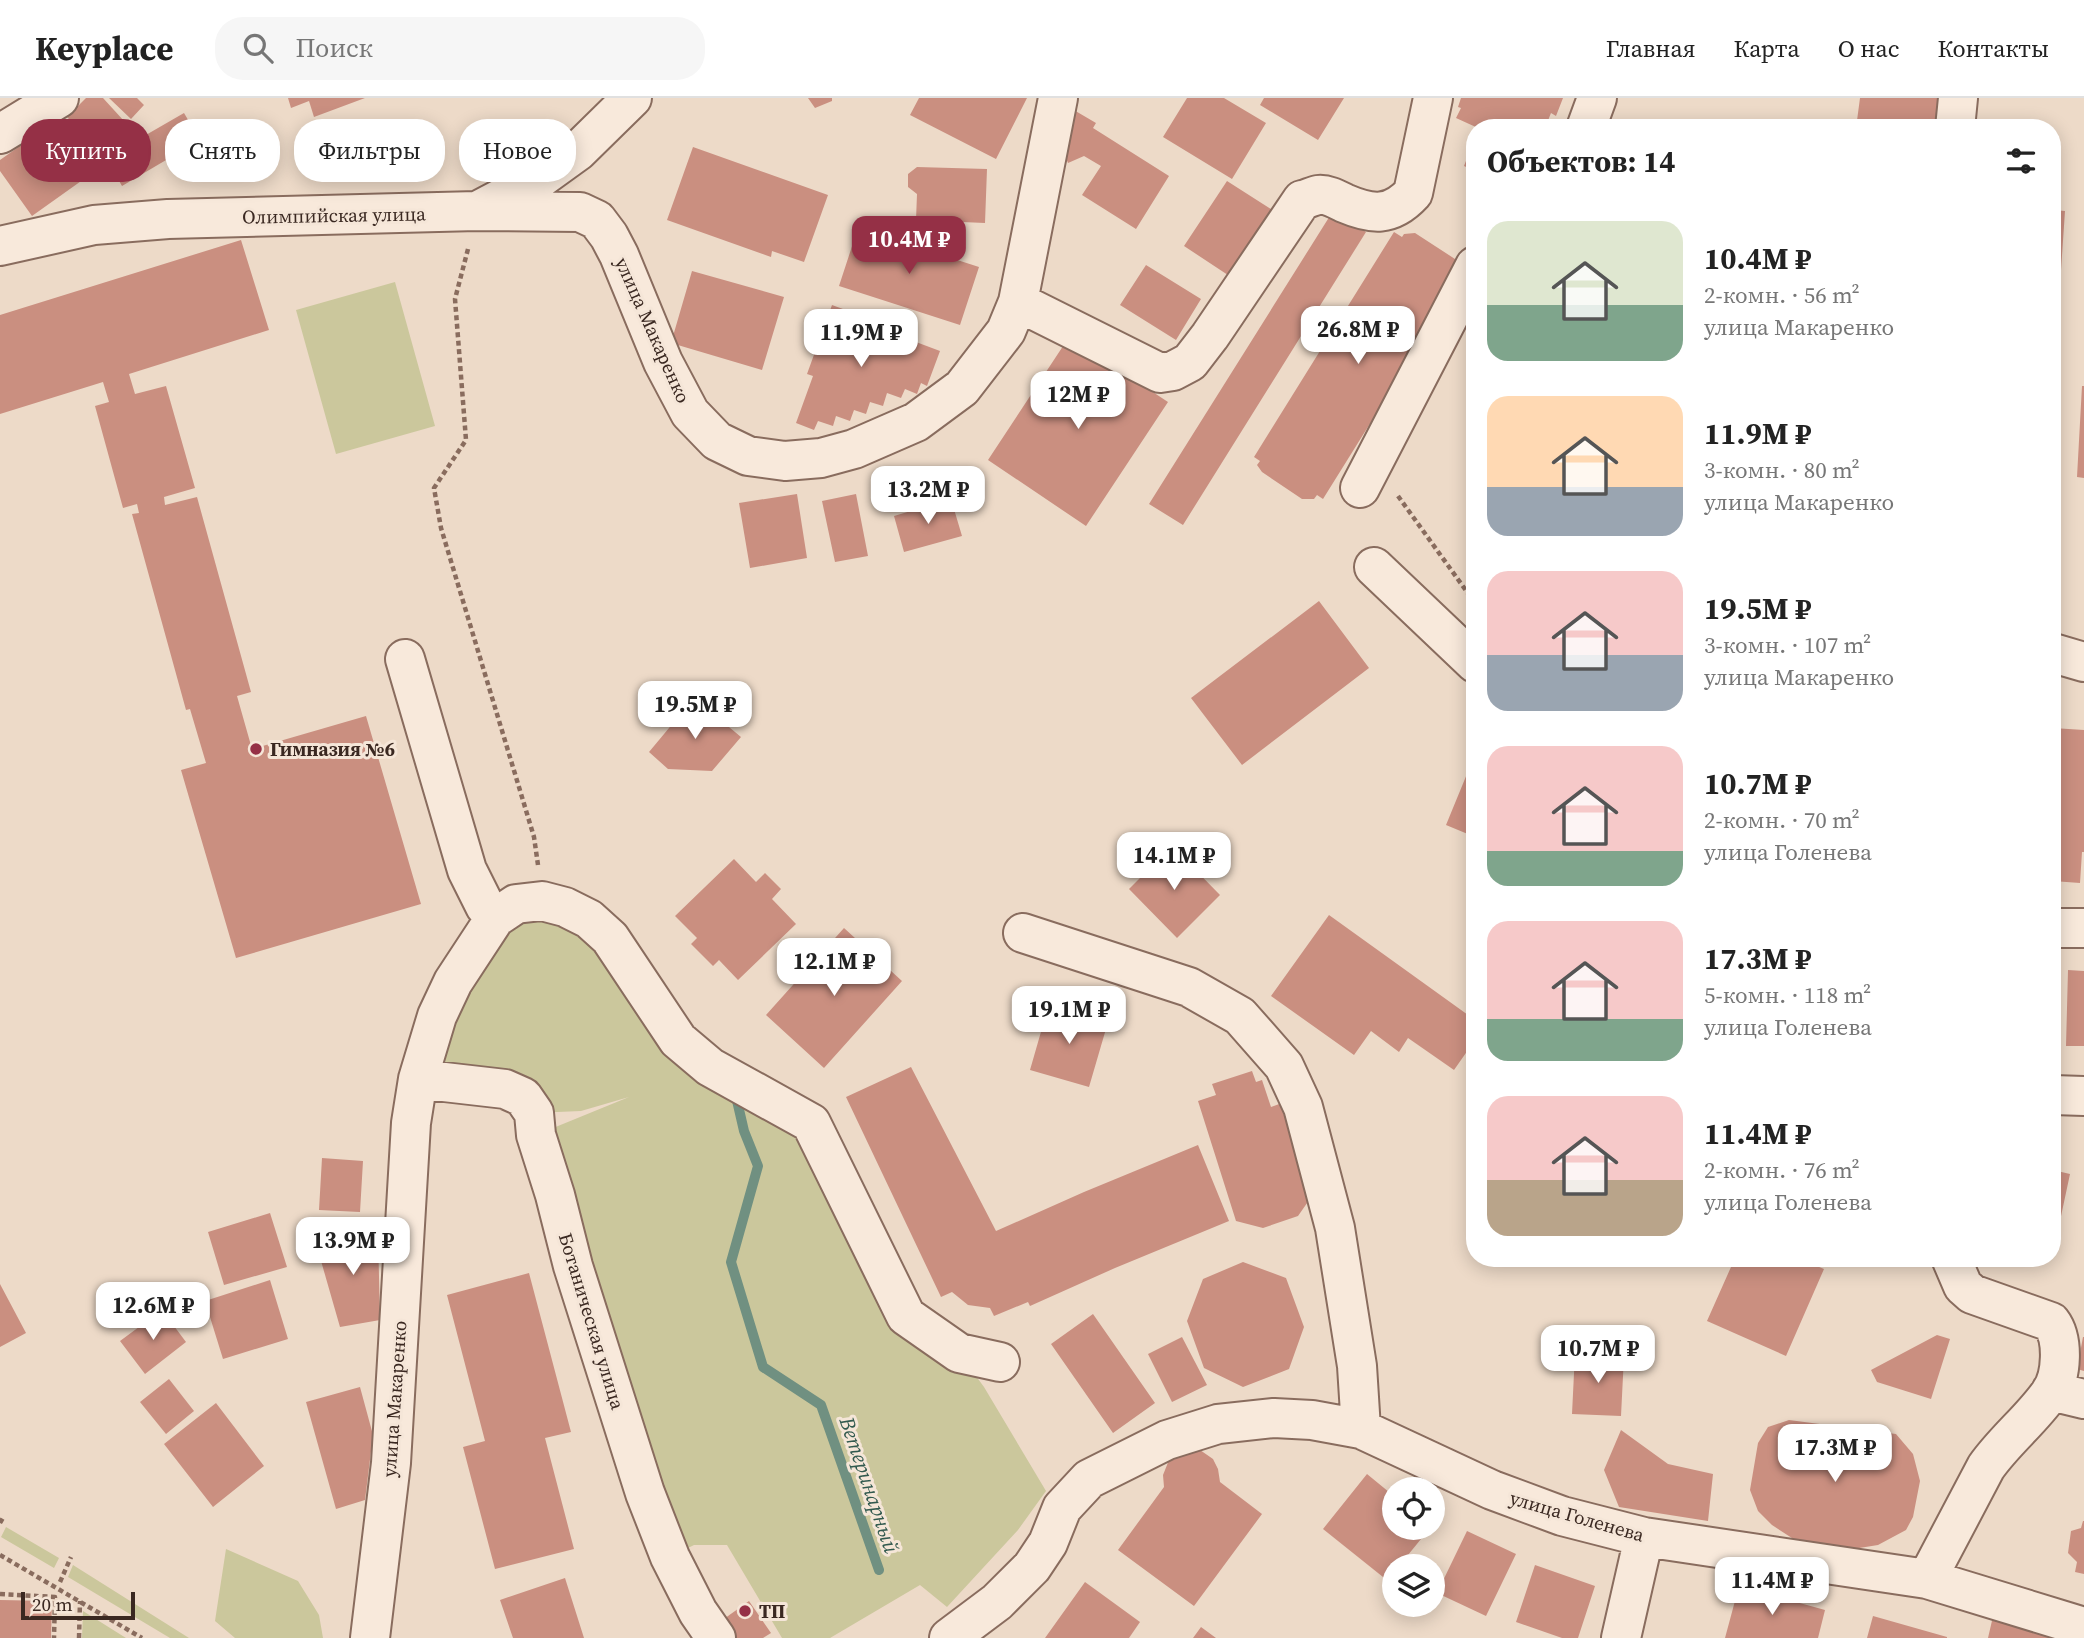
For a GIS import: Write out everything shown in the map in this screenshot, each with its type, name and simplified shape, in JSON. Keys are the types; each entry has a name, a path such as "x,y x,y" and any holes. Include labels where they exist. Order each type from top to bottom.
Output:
{"street":[{"path":"0,134 59,98"},
{"name":"Олимпийская улица","path":"0,246 94,225 168,219 477,211 542,177 578,151 632,98"},
{"name":"улица Макаренко","path":"477,211 580,212 597,220 619,255 663,362 690,413 717,441 748,456 785,461 821,458 854,449 916,422 962,388 1006,331 1018,302 1058,98"},
{"path":"1018,302 1160,373 1173,371 1189,362 1210,336 1302,200 1318,195 1331,197 1361,210 1376,213 1404,203 1413,193 1433,98"},
{"path":"1589,119 1597,98"},
{"path":"1956,119 1958,98"},
{"path":"1367,475 1466,283"},
{"path":"1374,567 1466,654"},
{"path":"2061,655 2084,662"},
{"path":"405,659 467,870 485,906 495,918 516,904 553,904 589,919 610,938 678,1040 710,1067 811,1122 906,1315 959,1353 1000,1362"},
{"name":"улица Макаренко","path":"370,1638 391,1464 411,1123 418,1079 437,1016 453,982 495,918"},
{"path":"2061,928 2084,928"},
{"path":"1023,933 1189,988 1240,1016 1284,1066 1303,1107 1335,1228 1357,1366 1361,1429"},
{"name":"Ботаническая улица","path":"418,1079 505,1089 523,1097 534,1113 536,1135 573,1266 645,1493 670,1557 698,1612 716,1638"},
{"path":"2061,1096 2084,1096"},
{"path":"1927,1578 1996,1452 2068,1395 2059,1332 2051,1322 1972,1294 1963,1286 1955,1267"},
{"name":"улица Голенева","path":"948,1638 997,1602 1032,1567 1048,1543 1062,1508 1088,1479 1167,1440 1218,1424 1274,1418 1312,1420 1361,1429 1492,1490 1562,1516 1644,1537 1927,1578 2084,1627"},
{"path":"1621,1638 1644,1537"}],"path":[{"path":"477,211 455,299 466,440 434,488 441,528 553,904"},
{"path":"1367,475 1466,592"},
{"path":"0,1523 4,1516"},
{"path":"0,1555 142,1638"},
{"path":"60,1582 71,1558"},
{"path":"0,1594 55,1597 54,1638"},
{"path":"79,1638 80,1601"}],"shaded area":[{"path":"395,282 435,426 336,454 296,310"},
{"path":"565,907 678,1040 811,1123 906,1315 959,1353 984,1387 1046,1491 1018,1530 947,1607 920,1585 830,1638 782,1638 727,1545 694,1545 670,1557 536,1135 629,1097 581,1111 534,1113 418,1079 495,918"},
{"path":"6,1527 59,1558 54,1568 1,1537"},
{"path":"226,1549 298,1581 319,1615 323,1638 235,1638 215,1621"},
{"path":"73,1565 189,1638 170,1638 68,1577"},
{"path":"83,1611 126,1638 82,1638"}],"building":[{"path":"86,98 103,98 122,119 69,119 67,117"},
{"path":"109,98 137,98 144,105 131,119"},
{"path":"288,98 365,98 314,117 309,101 291,108"},
{"path":"808,98 832,98 832,101 815,108"},
{"path":"919,98 1027,98 996,159 910,115"},
{"path":"1187,98 1224,98 1266,123 1232,179 1163,137"},
{"path":"1264,98 1344,98 1318,140 1260,105"},
{"path":"1461,98 1563,98 1556,116 1551,113 1549,119 1466,119 1466,123 1456,118 1461,108 1458,107"},
{"path":"1860,98 1942,98 1939,119 1857,119"},
{"path":"1067,106 1096,123 1093,128 1169,176 1136,229 1082,195 1101,166 1084,156 1068,163 1057,137"},
{"path":"184,113 188,119 174,119"},
{"path":"165,124 165,161 151,169 151,132"},
{"path":"21,145 21,182 80,182 32,216 0,171 0,160"},
{"path":"693,147 828,195 804,262 772,251 771,257 667,220"},
{"path":"917,167 987,169 985,223 916,220 917,194 908,187 908,174"},
{"path":"1227,181 1280,215 1237,281 1184,246"},
{"path":"1333,211 1366,232 1183,525 1149,504"},
{"path":"2061,211 2065,211 2061,270"},
{"path":"858,228 979,267 960,325 839,286"},
{"path":"1394,232 1402,237 1404,234 1415,233 1455,259 1462,276 1323,499 1317,495 1314,499 1302,499 1262,472 1257,465 1260,461 1254,457"},
{"path":"241,240 269,330 129,374 135,394 166,386 195,488 164,497 165,505 197,497 251,692 237,696 252,749 366,716 421,904 236,958 181,770 206,763 190,709 186,710 132,514 139,513 137,504 123,508 95,406 109,402 103,382 0,414 0,315"},
{"path":"1146,265 1201,299 1176,340 1120,305"},
{"path":"692,271 784,297 762,370 671,343"},
{"path":"832,305 862,316 860,321 940,351 927,386 921,383 917,394 905,389 901,398 887,393 883,406 870,402 866,414 854,410 850,421 836,416 833,426 818,421 814,430 796,423 813,376 807,374"},
{"path":"1069,337 1168,402 1086,526 988,460"},
{"path":"2084,386 2084,478 2077,477"},
{"path":"797,494 807,558 750,568 739,503"},
{"path":"856,494 868,556 835,562 822,501"},
{"path":"951,499 962,536 904,552 894,516"},
{"path":"1319,601 1369,668 1242,765 1191,698"},
{"path":"694,698 741,737 712,771 668,769 649,752"},
{"path":"2061,729 2084,730 2084,852 2080,883 2061,882"},
{"path":"1466,776 1466,833 1446,825"},
{"path":"1172,846 1220,895 1177,938 1129,889"},
{"path":"734,859 756,882 765,873 781,889 772,899 796,924 738,980 719,960 713,966 691,944 697,938 675,916"},
{"path":"1329,915 1466,1014 1466,1053 1454,1070 1408,1038 1399,1052 1371,1031 1354,1055 1271,996"},
{"path":"844,928 902,981 824,1068 766,1015"},
{"path":"2068,970 2084,971 2084,1046 2066,1046"},
{"path":"1049,1004 1108,1022 1089,1087 1030,1070"},
{"path":"911,1067 996,1231 1198,1145 1229,1221 1030,1306 1028,1302 994,1316 990,1308 968,1305 952,1292 941,1297 846,1097"},
{"path":"1252,1071 1256,1082 1262,1080 1271,1107 1282,1103 1312,1196 1298,1216 1263,1228 1236,1221 1198,1101 1216,1095 1212,1084"},
{"path":"322,1158 363,1161 360,1212 319,1210"},
{"path":"2061,1172 2070,1174 2061,1216"},
{"path":"270,1213 287,1267 224,1285 208,1232"},
{"path":"378,1234 380,1320 340,1327 315,1240"},
{"path":"1243,1262 1286,1278 1304,1327 1289,1369 1243,1387 1204,1368 1187,1321 1203,1279"},
{"path":"1731,1267 1824,1269 1786,1356 1707,1321"},
{"path":"529,1273 571,1432 545,1438 574,1549 495,1569 463,1447 485,1441 447,1295"},
{"path":"270,1280 288,1339 223,1359 205,1301"},
{"path":"0,1284 26,1333 0,1347"},
{"path":"162,1310 186,1342 145,1374 120,1341"},
{"path":"1093,1314 1155,1403 1113,1433 1051,1344"},
{"path":"1937,1335 1950,1339 1931,1399 1877,1382 1871,1370"},
{"path":"1182,1337 1207,1385 1172,1402 1148,1354"},
{"path":"2084,1337 2084,1371 2077,1369"},
{"path":"1575,1353 1624,1356 1621,1416 1572,1414"},
{"path":"169,1379 194,1411 166,1434 140,1402"},
{"path":"360,1387 373,1435 365,1500 336,1509 306,1402"},
{"path":"216,1403 264,1466 213,1507 164,1444"},
{"path":"1789,1420 1896,1434 1913,1454 1920,1481 1913,1517 1906,1530 1878,1545 1853,1549 1795,1540 1772,1525 1758,1511 1750,1490 1758,1443 1768,1427"},
{"path":"1621,1430 1668,1464 1713,1474 1708,1521 1619,1507 1604,1470"},
{"path":"1200,1450 1213,1459 1220,1482 1262,1514 1194,1606 1118,1550 1164,1487 1163,1475 1169,1460 1173,1456"},
{"path":"1367,1474 1382,1486 1382,1540 1420,1540 1409,1554 1382,1554 1382,1576 1323,1529"},
{"path":"2083,1521 2084,1574 2075,1572 2077,1562 2068,1553 2071,1531 2081,1528"},
{"path":"1467,1531 1516,1554 1486,1616 1445,1597 1445,1576"},
{"path":"1535,1565 1595,1586 1578,1638 1562,1638 1516,1622"},
{"path":"565,1578 584,1638 513,1638 500,1600"},
{"path":"1085,1582 1140,1622 1129,1638 1045,1638"},
{"path":"1739,1586 1825,1610 1818,1638 1725,1638"},
{"path":"0,1600 52,1601 51,1638 0,1638"},
{"name":"ТП","path":"749,1601 771,1633 763,1638 733,1638 721,1621"},
{"path":"1994,1612 2084,1638 1988,1638"},
{"path":"1873,1616 1947,1637 1947,1638 1867,1638"},
{"path":"1201,1627 1216,1638 1193,1638"}],"waterway":[{"name":"Ветеринарный","path":"735,1092 744,1131 758,1166 731,1262 763,1367 821,1405 879,1570"}],"place":[{"name":"Гимназия №6","path":"256,749"},
{"name":"ТП","path":"745,1611"}]}
